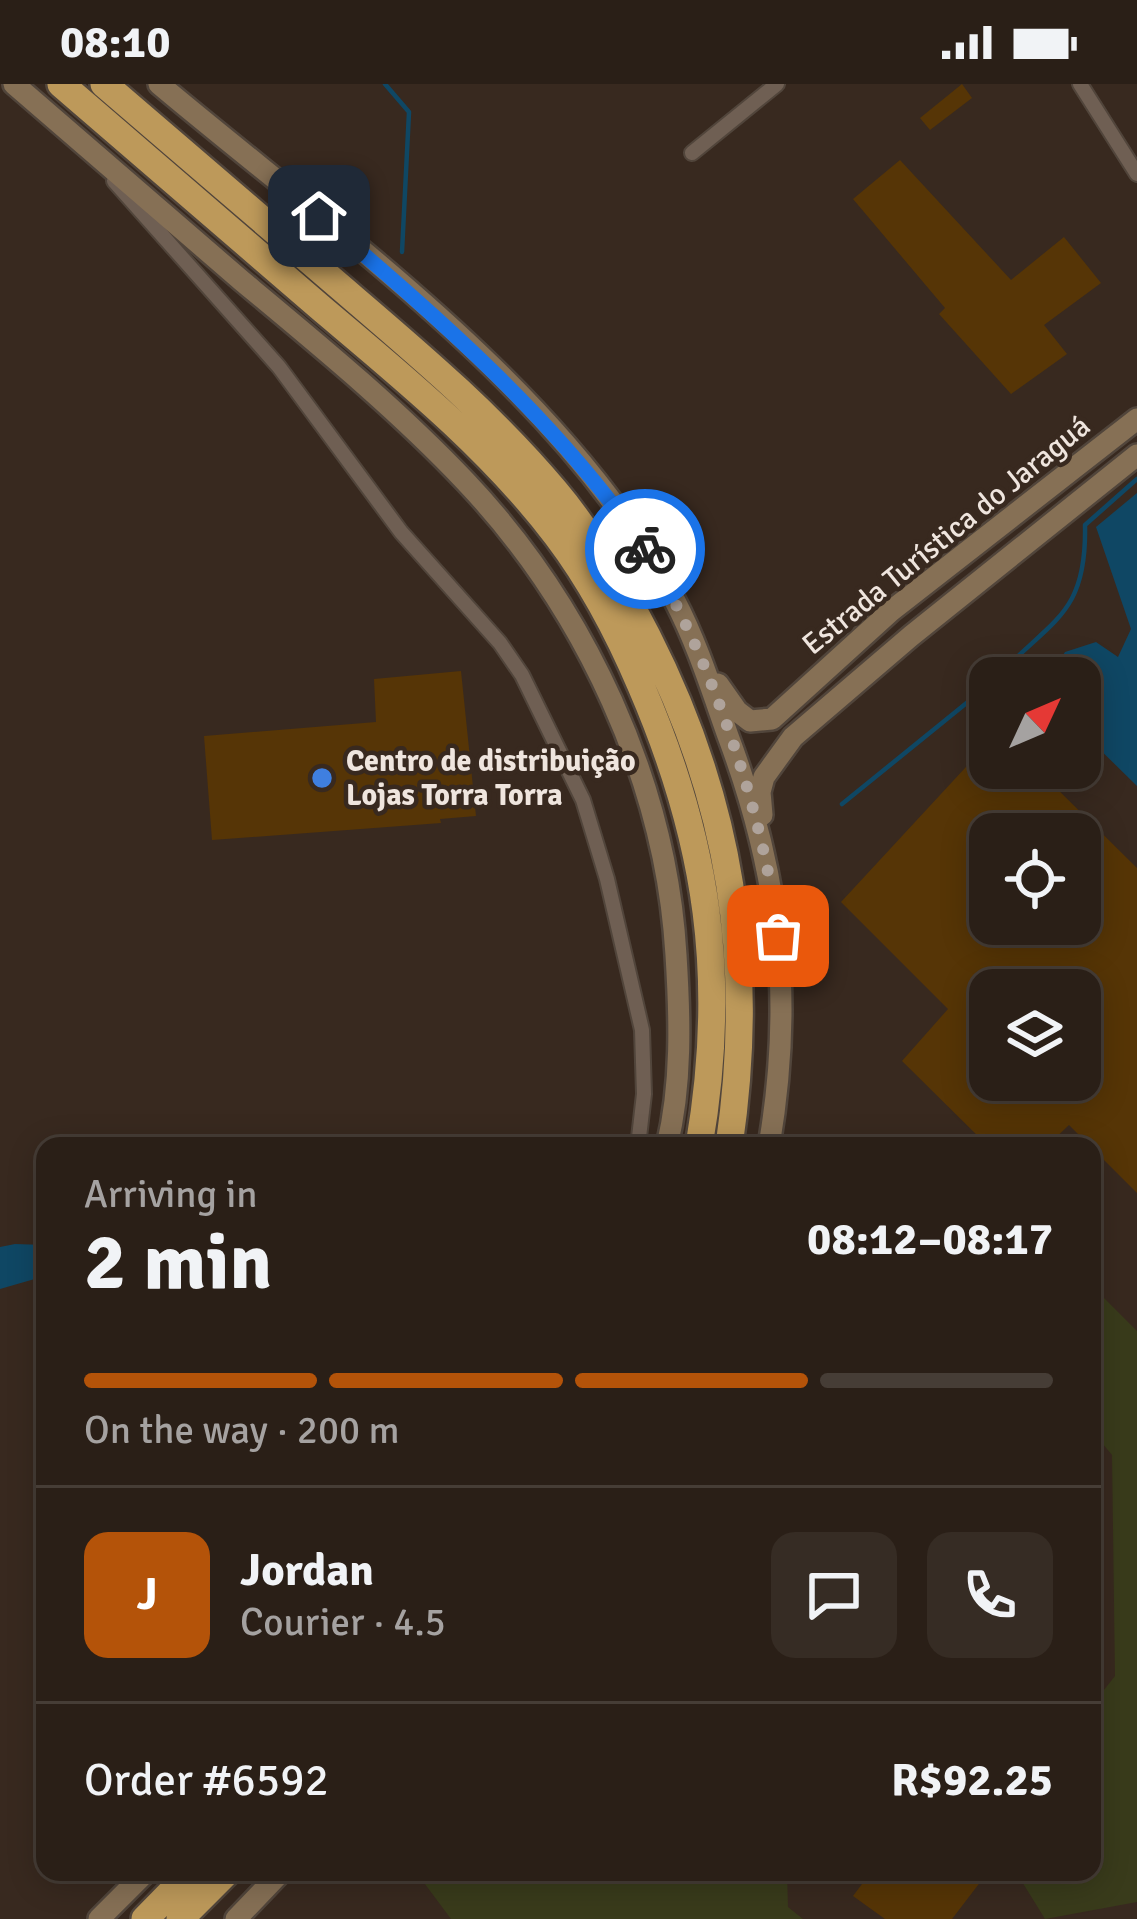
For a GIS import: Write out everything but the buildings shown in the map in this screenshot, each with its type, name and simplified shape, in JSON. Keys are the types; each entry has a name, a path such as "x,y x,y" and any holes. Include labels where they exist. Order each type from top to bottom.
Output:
{"highway":[{"path":"61,84 470,439 559,538 616,632 673,768 702,867 713,998 711,1064 700,1137"},
{"path":"104,84 490,421 558,494 616,578 663,669 693,742 728,862 741,1003 730,1137"},
{"path":"145,1919 182,1881"},
{"path":"180,1919 218,1881"}],"main road":[{"path":"14,84 394,411 466,482 548,585 610,696 661,847 674,923 680,1017 669,1137"},
{"path":"159,84 379,267 536,412 590,472 676,603 736,759 774,893 781,976 777,1100 771,1137"},
{"name":"Estrada Turística do Jaraguá","path":"696,649 737,711 750,721 772,719 891,611 1137,419"},
{"name":"Estrada Turística do Jaraguá","path":"764,849 760,792 770,766 794,737 945,608 1137,455"},
{"path":"99,1919 137,1881"},
{"path":"236,1919 272,1881"}],"street":[{"path":"692,153 777,84"},
{"path":"1080,84 1137,174"},
{"path":"78,139 279,368 401,532 500,643 522,675 583,800 608,879 642,1030 644,1094 639,1137"}],"green space":[{"path":"1101,1295 1137,1331 1137,1902 1045,1919 1022,1881 1101,1881 1101,1694 1115,1676 1112,1455 1101,1442"},
{"path":"423,1881 787,1881 788,1907 803,1919 451,1919"}],"water":[{"path":"1137,493 1137,786 1101,751 1101,657 1062,657 1096,642 1118,657 1131,629 1096,527"},
{"path":"36,1245 36,1279 0,1289 0,1247"}],"waterway":[{"path":"385,84 409,112 402,252"},
{"path":"1018,657 1072,598 1080,579 1085,525 1137,479"},
{"path":"842,804 969,701"}],"way so far":[{"path":"645,549 696,649 736,759 764,849 778,936"}],"place":[{"name":"Centro de distribuição Lojas Torra Torra","path":"322,778"}],"route":[{"path":"319,216 536,412 590,472 645,549"}]}
